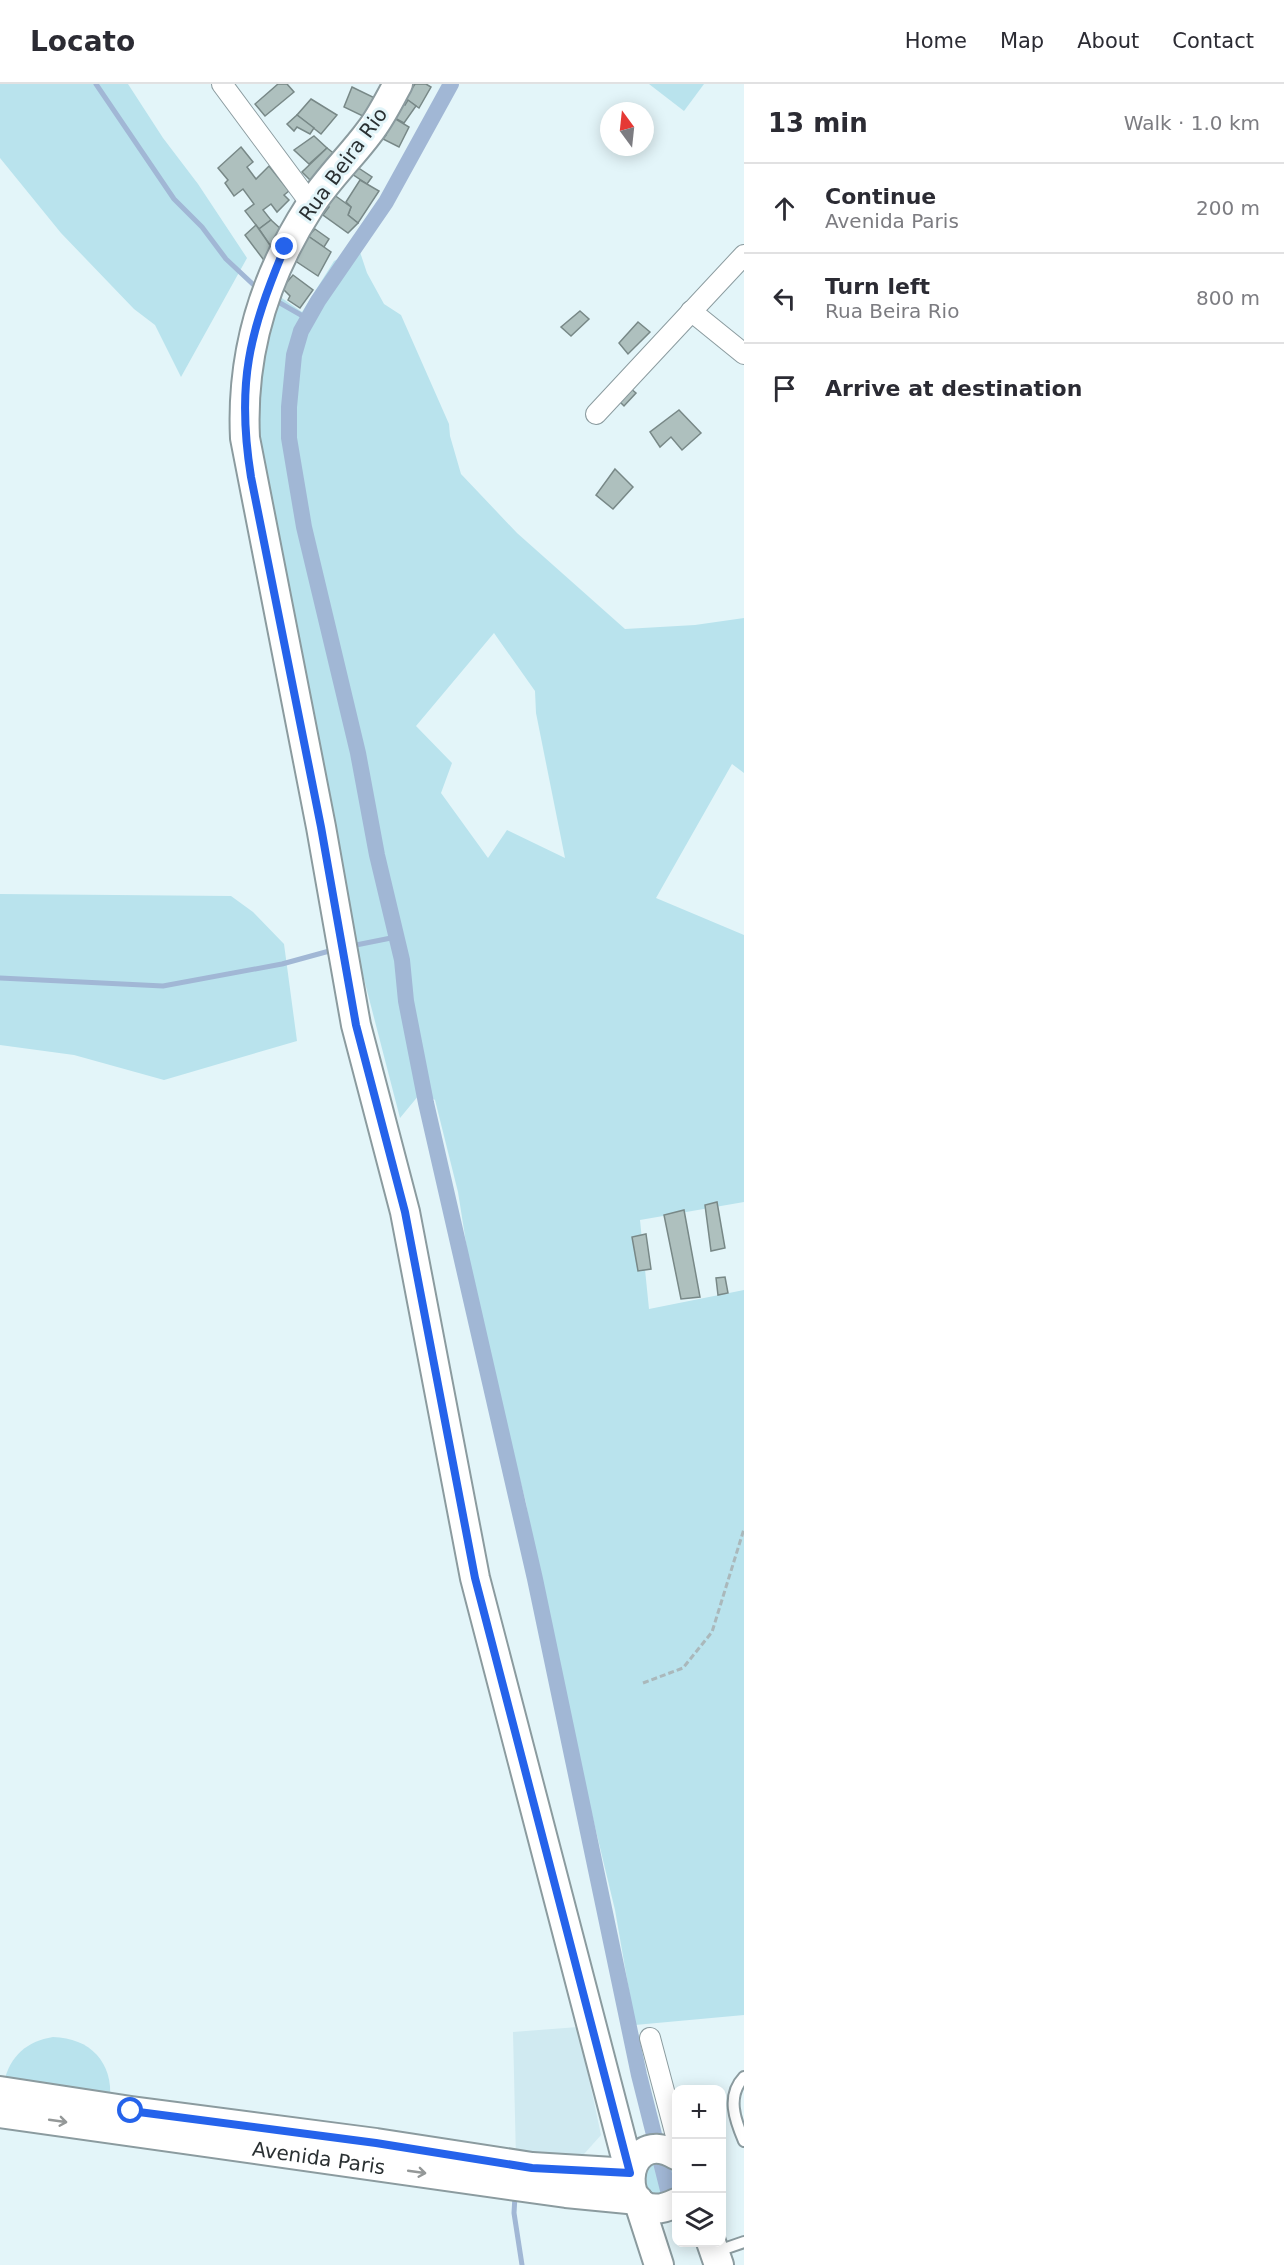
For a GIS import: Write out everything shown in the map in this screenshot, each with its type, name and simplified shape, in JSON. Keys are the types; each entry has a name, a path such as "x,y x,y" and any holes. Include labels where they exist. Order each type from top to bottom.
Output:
{"street":[{"path":"222,84 311,204"},
{"name":"Rua Beira Rio","path":"398,84 372,129 311,204 285,247 254,330 243,399 245,438 321,827 356,1025 405,1212 475,1578 630,2173 630,2187 638,2200 659,2265"},
{"path":"596,414 744,255"},
{"path":"691,311 744,354"},
{"path":"650,2038 672,2121"},
{"name":"Avenida Paris","path":"0,2091 131,2111 376,2143 532,2168 630,2173"},
{"name":"Avenida Paris","path":"0,2113 566,2193 638,2200 652,2208 661,2209 672,2205"},
{"path":"630,2173 633,2165 645,2153 662,2149 672,2153"}],"lane":[{"path":"744,2077 734,2091 733,2106 744,2141"},
{"path":"715,2253 744,2242"}],"path":[{"path":"643,1683 683,1668 712,1632 744,1529"}],"shaded area":[{"path":"0,84 128,84 247,258 181,377 155,325 134,309 61,233 0,158"},
{"path":"649,84 704,84 684,111"},
{"path":"359,249 367,273 384,304 401,315 449,424 450,436 461,474 517,533 625,629 695,625 744,618 744,773 732,764 656,898 744,935 744,1202 640,1220 649,1309 744,1290 744,2015 635,2025 615,1910 548,1631 526,1503 473,1287 458,1192 435,1100 428,1095 421,1101 419,1095 400,1118 343,898 252,468 257,356 279,296 302,312 334,261","holes":["494,633 535,691 536,713 565,858 507,830 488,858 441,793 452,763 416,726"]},
{"path":"0,894 231,896 253,912 284,944 297,1041 164,1080 74,1055 0,1045"},
{"path":"578,2027 601,2135 584,2154 516,2159 513,2032"},
{"path":"53,2037 78,2042 97,2054 108,2074 110,2099 4,2082 15,2057 21,2051 35,2042"},
{"path":"648,2162 672,2165 672,2193 651,2198 640,2174"}],"building":[{"path":"278,84 287,84 294,92 265,116 255,104"},
{"path":"406,84 413,87 415,84 426,84 431,87 419,108 400,95"},
{"path":"352,87 379,100 371,120 344,107"},
{"path":"311,99 337,115 321,134 297,115"},
{"path":"408,100 416,106 404,123 389,115 397,101 405,105"},
{"path":"297,115 314,128 310,134 297,127 294,131 287,124"},
{"path":"389,115 409,127 399,147 383,139 386,135 380,130"},
{"path":"314,136 327,148 309,164 294,150"},
{"path":"241,147 253,162 247,167 256,179 269,166 289,191 284,195 289,200 277,212 271,204 263,210 271,220 259,229 245,211 254,204 243,189 234,196 225,183 228,180 218,168"},
{"path":"327,148 336,155 312,182 302,172"},
{"path":"354,165 372,177 367,184 349,172"},
{"path":"360,180 379,191 358,223 348,215 351,207 346,202"},
{"path":"330,192 351,207 348,215 358,223 348,233 323,215 329,207 322,202"},
{"path":"271,220 284,232 274,251 259,229"},
{"path":"256,225 274,251 266,263 245,235"},
{"path":"315,229 329,239 324,247 308,236"},
{"path":"308,236 331,252 318,276 294,260"},
{"path":"293,275 313,290 300,308 288,300 290,296 282,288"},
{"path":"580,311 589,319 571,336 561,327"},
{"path":"638,322 650,332 628,354 619,343"},
{"path":"630,388 636,393 624,406 618,400"},
{"path":"679,410 701,433 682,450 671,437 660,447 650,432"},
{"path":"615,469 633,487 613,509 596,495"},
{"path":"717,1202 725,1248 711,1251 705,1205"},
{"path":"684,1210 700,1297 681,1299 664,1215"},
{"path":"646,1234 651,1269 638,1271 632,1237"},
{"path":"725,1277 728,1293 718,1295 716,1278"}],"waterway":[{"path":"96,84 174,199 202,227 226,259 258,289"},
{"path":"451,84 386,202 318,301 301,331 294,355 289,407 289,438 304,527 358,753 377,855 402,960 406,1001 426,1103 535,1579 639,2075 669,2194"},
{"path":"273,299 308,319"},
{"path":"351,946 396,937"},
{"path":"0,978 163,986 282,964 333,950"},
{"path":"515,2196 514,2213 522,2265"}],"route":[{"path":"131,2111 376,2143 532,2168 630,2173 475,1578 405,1212 356,1025 321,827 251,477 245,438 243,399 248,362 261,303 285,247"}]}
